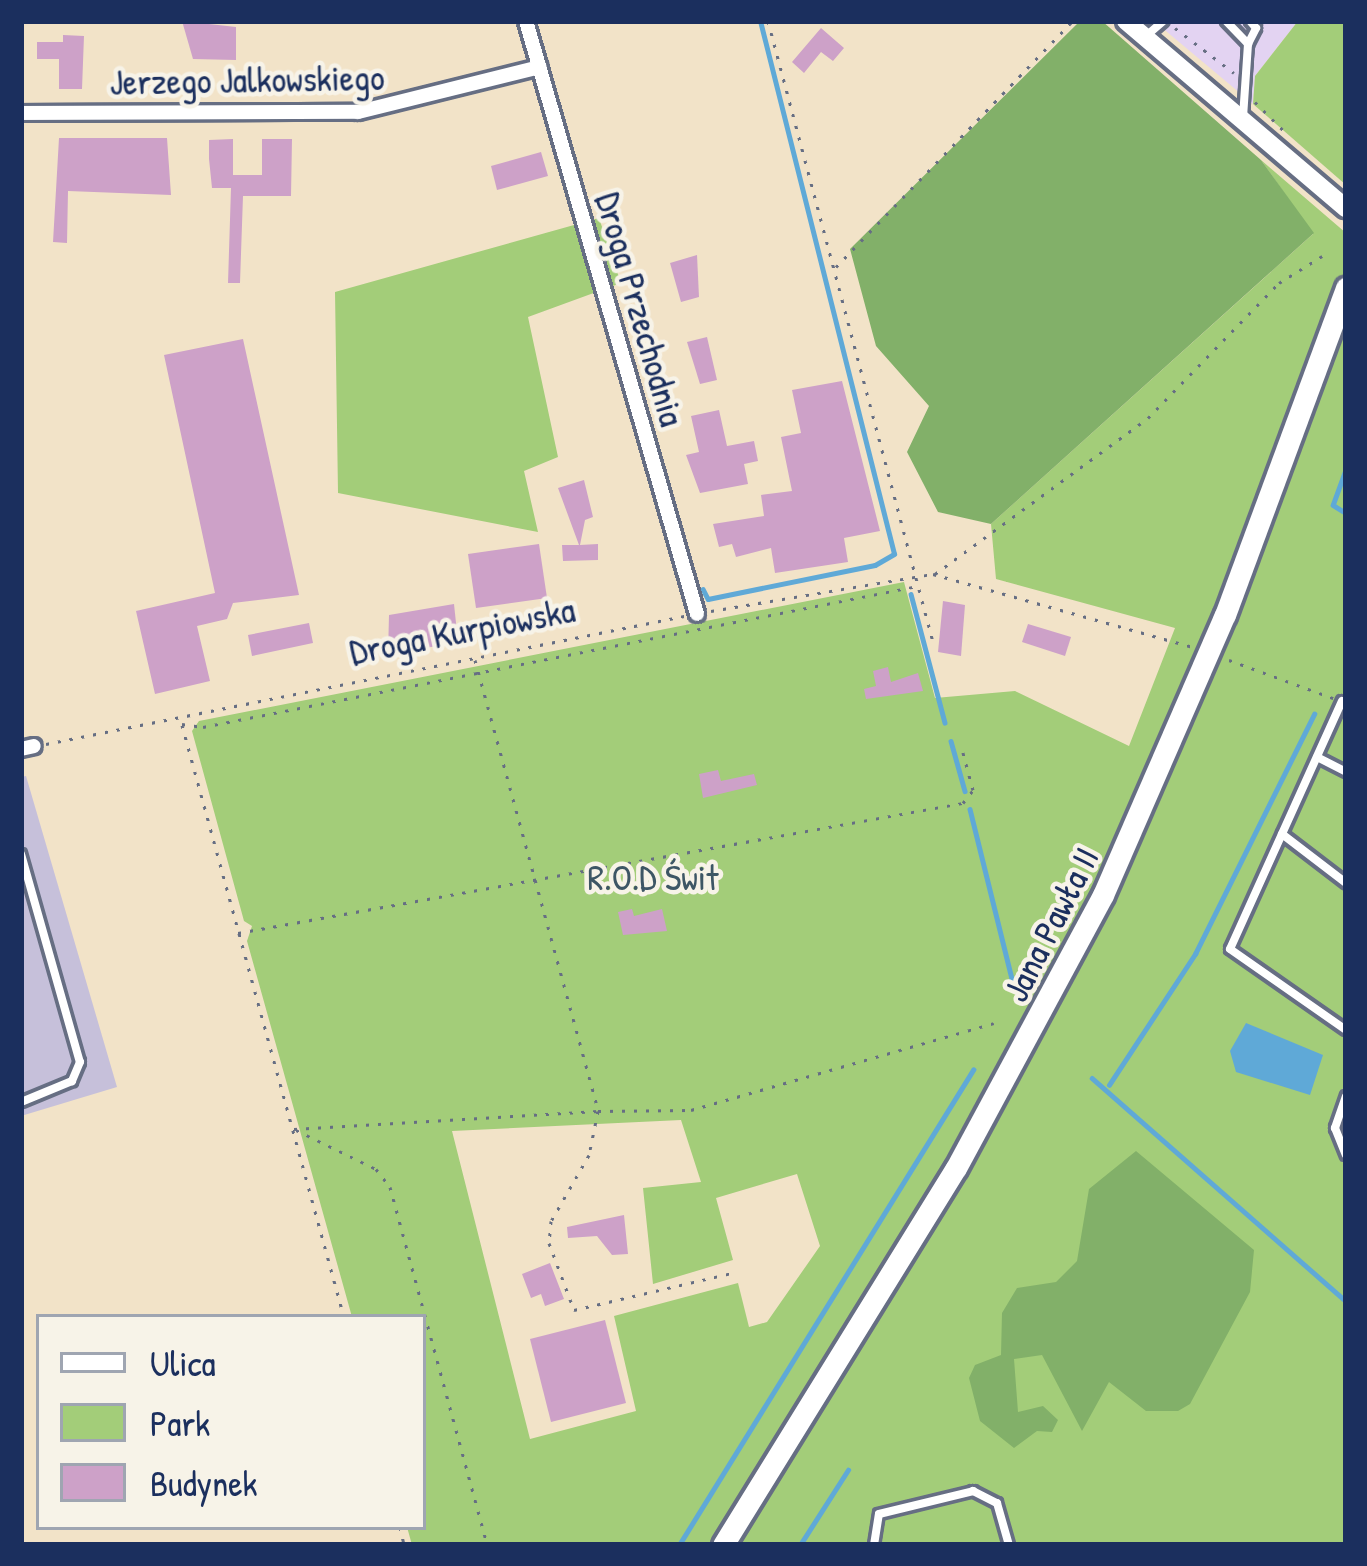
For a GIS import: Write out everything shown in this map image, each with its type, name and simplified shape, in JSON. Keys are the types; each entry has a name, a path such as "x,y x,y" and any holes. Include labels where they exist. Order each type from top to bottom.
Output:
{"main road":[{"name":"Jana Pawła II","path":"723,1545 956,1168 1103,896 1226,616 1346,288"}],"street":[{"name":"Droga Przechodnia","path":"526,21 697,614"},
{"path":"1126,21 1346,208"},
{"name":"Jerzego Jalkowskiego","path":"21,113 358,112 540,67"}],"lane":[{"path":"1145,38 1163,21"},
{"path":"1226,21 1248,44"},
{"path":"1243,120 1248,44 1256,23"},
{"path":"1342,701 1230,949 1346,1030"},
{"path":"1317,758 1346,772"},
{"path":"1282,834 1346,883"},
{"path":"21,854 80,1062 72,1081 21,1102"},
{"path":"1346,1096 1335,1128 1346,1156"},
{"path":"874,1545 879,1514 973,1490 997,1503 1009,1545"}],"path":[{"path":"768,21 933,642"},
{"path":"835,268 1073,21"},
{"path":"933,574 1148,418 1280,283 1322,256"},
{"name":"Droga Kurpiowska","path":"27,747 181,721 474,658 916,574 933,574 1187,645"},
{"path":"343,1314 181,721 478,673 918,586"},
{"path":"474,658 598,1111 589,1154 550,1220 549,1243 574,1310 736,1272"},
{"path":"1260,671 1342,701"},
{"path":"238,933 963,803 973,790 963,752"},
{"path":"294,1129 691,1110 994,1023"},
{"path":"294,1129 376,1169 389,1187 424,1314"},
{"path":"426,1322 487,1545"}],"shaded area":[{"path":"1154,21 1298,21 1255,76 1253,104"},
{"path":"26,776 117,1087 21,1116 21,777"}],"green space":[{"path":"1080,21 1102,21 1261,160 1314,233 991,524 938,512 907,452 929,406 876,346 850,249"},
{"path":"1298,21 1346,21 1346,185 1253,104 1255,76"},
{"name":"R.O.D Świt","path":"1261,160 1346,233 1346,1545 412,1545 408,1530 426,1530 426,1314 351,1314 247,941 252,926 244,921 192,731 199,721 904,582 935,698 1015,691 1129,746 1175,628 996,579 991,524 1313,234","holes":["681,1120 701,1182 643,1188 653,1284 733,1260 716,1198 797,1174 820,1246 767,1322 749,1327 738,1283 614,1316 636,1411 530,1439 452,1131"]},
{"path":"599,218 621,283 528,317 558,457 524,471 538,532 338,493 335,292"},
{"path":"1136,1151 1254,1250 1250,1292 1190,1404 1178,1411 1146,1411 1109,1382 1082,1431 1042,1355 1014,1359 1018,1412 1043,1406 1058,1420 1052,1432 1037,1431 1014,1448 980,1421 969,1378 975,1365 1001,1355 1002,1313 1017,1288 1056,1282 1077,1261 1089,1189"}],"water":[{"path":"1246,1023 1323,1055 1310,1095 1236,1072 1230,1051"}],"building":[{"path":"182,21 236,27 236,60 193,59"},
{"path":"821,28 844,48 833,61 821,52 804,73 792,62"},
{"path":"63,35 84,36 82,89 59,89 59,59 37,59 37,42 63,42"},
{"path":"59,138 167,138 171,195 68,191 67,243 53,242"},
{"path":"233,139 233,175 262,175 262,139 292,139 291,196 243,196 240,283 228,283 231,188 212,188 209,159 209,140"},
{"path":"541,152 548,176 497,190 491,166"},
{"path":"697,255 699,297 681,302 670,263"},
{"path":"707,337 717,380 700,384 687,342"},
{"path":"243,339 299,595 233,603 227,619 197,626 210,681 155,694 136,611 215,593 164,355"},
{"path":"842,381 880,531 844,538 848,562 775,573 771,548 736,557 732,544 719,547 713,524 764,516 761,495 792,491 781,437 801,433 792,390"},
{"path":"719,410 727,446 754,441 758,461 744,464 748,484 700,493 686,455 699,452 691,416"},
{"path":"584,480 593,517 585,520 580,545 598,544 598,560 563,561 562,545 579,545 558,488"},
{"path":"539,544 547,598 476,608 468,554"},
{"path":"943,601 965,605 961,656 938,652"},
{"path":"454,604 458,642 388,655 389,615"},
{"path":"309,623 313,643 252,656 248,635"},
{"path":"1028,624 1071,637 1065,656 1022,642"},
{"path":"888,667 891,682 918,673 923,691 866,699 864,689 876,686 873,671"},
{"path":"718,770 721,781 754,774 757,785 703,798 699,774"},
{"path":"632,909 634,916 662,909 667,931 623,935 618,912"},
{"path":"624,1215 628,1254 612,1255 597,1236 568,1238 567,1227"},
{"path":"550,1263 564,1299 545,1306 541,1294 531,1298 522,1274"},
{"path":"605,1320 626,1403 551,1422 530,1339"}],"waterway":[{"path":"703,589 708,599 875,565 894,554 760,21"},
{"path":"1346,470 1333,505 1346,513"},
{"path":"911,594 945,723"},
{"path":"1109,1085 1195,954 1314,714"},
{"path":"951,741 965,791"},
{"path":"970,809 1015,991"},
{"path":"679,1545 973,1070"},
{"path":"1092,1078 1346,1301"},
{"path":"800,1545 848,1470"}]}
